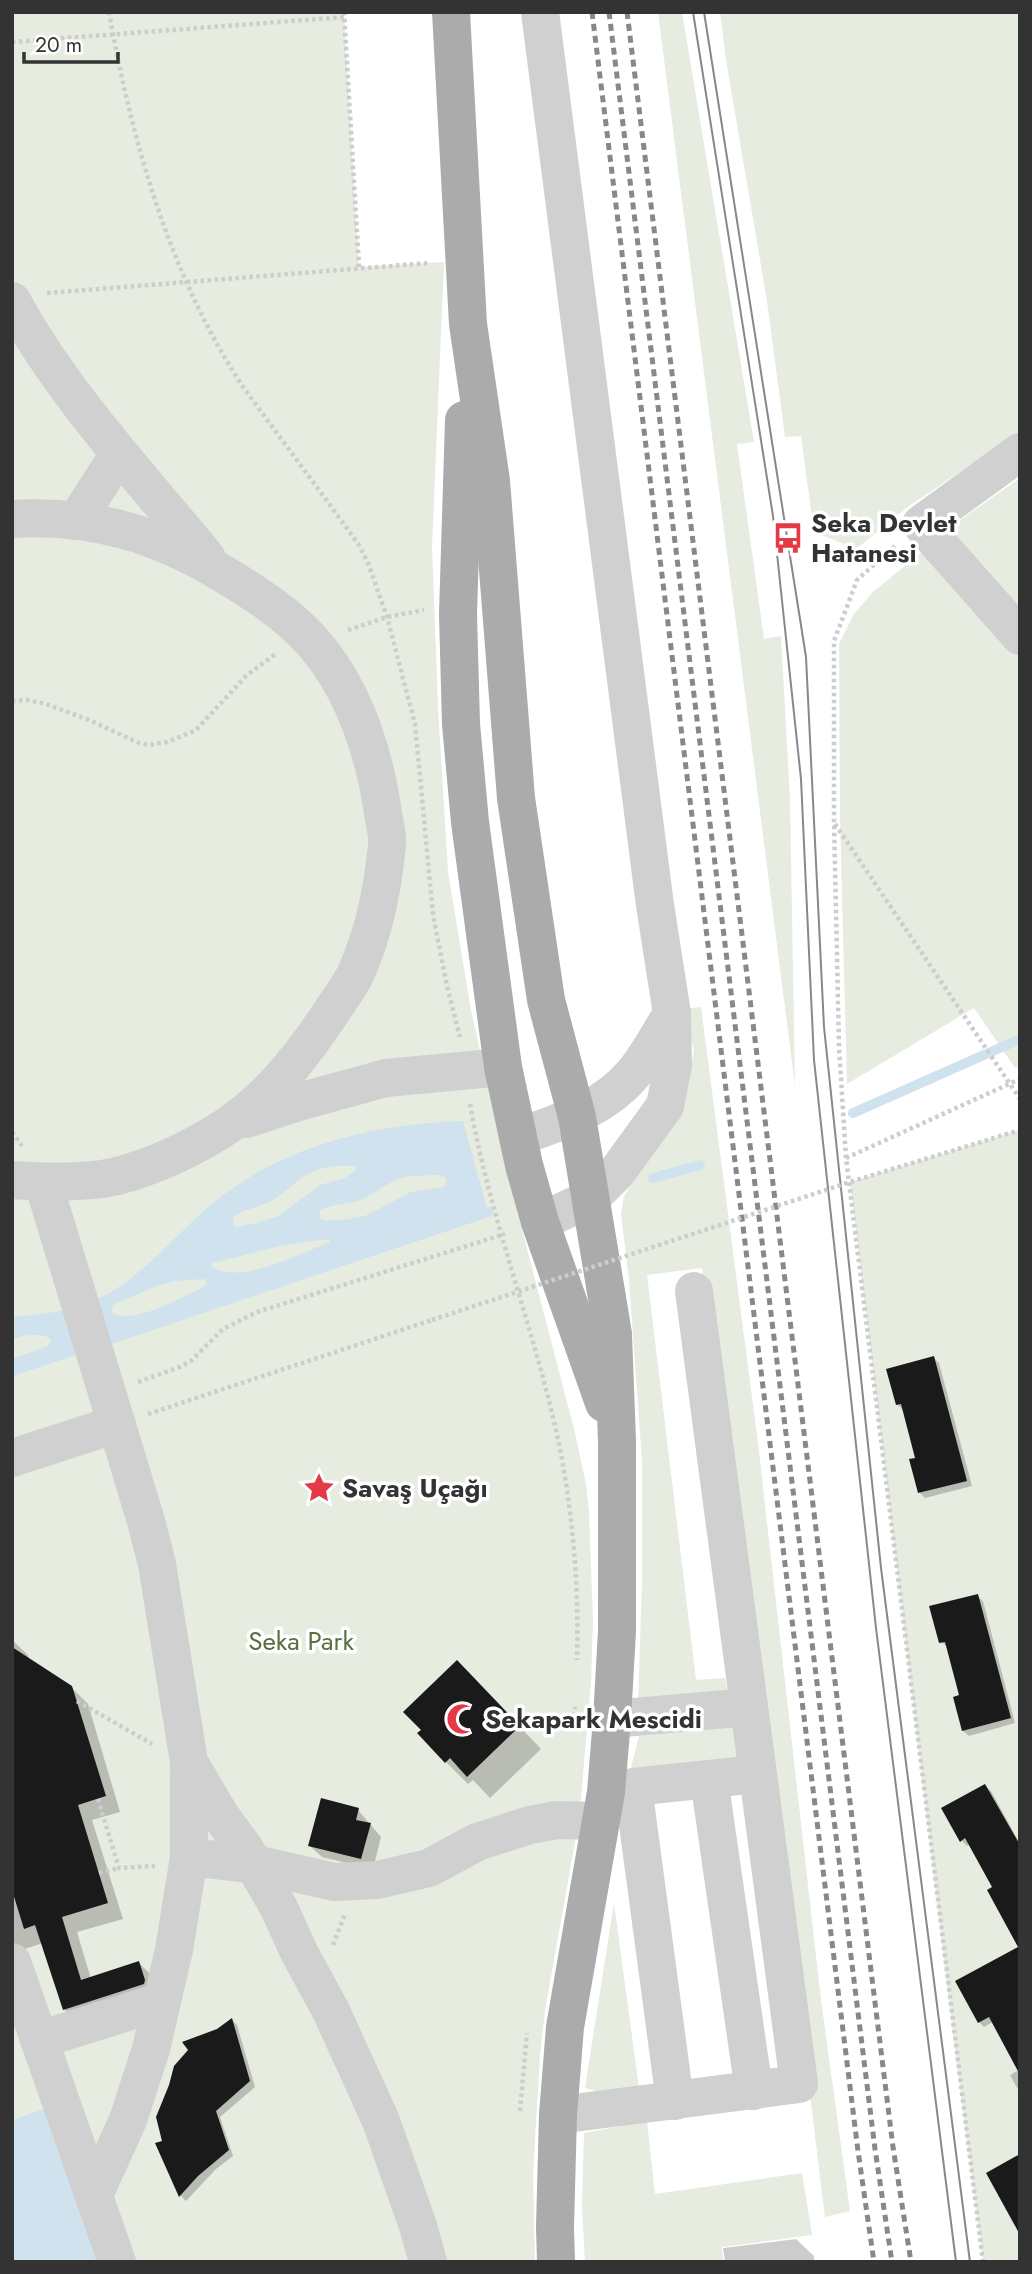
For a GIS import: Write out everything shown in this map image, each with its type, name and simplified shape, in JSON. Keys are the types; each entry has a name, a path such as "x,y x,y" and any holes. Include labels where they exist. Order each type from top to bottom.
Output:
{"main road":[{"path":"451,12 468,324 491,481 516,798 546,1000 577,1117 613,1334 617,1441 617,1631 612,1719 606,1792 565,2027 558,2115 556,2262"},
{"path":"468,324 458,582 461,724 470,822 485,1068 518,1136 543,1231 617,1441"}],"street":[{"path":"540,12 672,1014 673,1065 665,1106 617,1172 591,1198 543,1231"},
{"path":"26,298 29,332 68,389 118,454 216,569"},
{"path":"1020,452 921,523 1020,636"},
{"path":"76,521 118,454"},
{"path":"12,519 36,517 128,530 175,547 257,594 312,642 351,697 371,753 387,842 370,933 355,976 313,1040 286,1075 256,1104 213,1136 158,1163 103,1179 27,1181 71,1272 157,1564 189,1762 188,1861 174,1950 152,2049 128,2120 93,2195"},
{"path":"518,1136 577,1117 611,1095 633,1074 672,1014"},
{"path":"226,1126 358,1084 415,1073 485,1068"},
{"path":"558,2115 799,2084 694,1291"},
{"path":"12,1458 110,1400"},
{"path":"612,1719 749,1707"},
{"path":"189,1762 279,1908 331,2011 381,2121 428,2262"},
{"path":"675,2101 633,1787 757,1774"},
{"path":"709,1779 754,2091"},
{"path":"188,1861 254,1865 314,1879 348,1882 377,1880 429,1868 477,1842 530,1825 557,1820 600,1821"},
{"path":"12,1962 117,2262"},
{"path":"39,2040 162,2001"}],"path":[{"path":"109,12 134,132 167,232 187,282 226,362 359,545 387,617 415,724 433,915 447,986 485,1068 470,1106 561,1458 577,1581 577,1672"},
{"path":"12,41 344,14 359,267"},
{"path":"26,298 432,262"},
{"path":"921,523 858,580 834,641 834,822 839,1047 846,1158 983,2262"},
{"path":"12,701 27,700 46,704 139,743 149,745 167,742 196,730 247,675 280,651 387,617 433,608"},
{"path":"834,822 1020,1099"},
{"path":"846,1158 1020,1079"},
{"path":"110,1400 432,1320 774,1207 1020,1130"},
{"path":"110,1400 192,1360 223,1329 257,1312 502,1234 543,1231"},
{"path":"77,1701 159,1748 183,1721"},
{"path":"572,1739 575,1704"},
{"path":"98,1799 119,1868"},
{"path":"99,1873 119,1868 188,1861"},
{"path":"314,1979 342,1924 348,1882"},
{"path":"520,2119 528,2021"}],"green space":[{"name":"Seka Park","path":"12,12 344,12 359,267 444,262 432,546 448,871 470,1005 504,1160 575,1433 589,1511 593,1622 591,1683 579,1820 545,2010 540,2056 533,2174 535,2262 97,2262 46,2109 12,2120"},
{"path":"658,12 682,12 754,442 737,444 764,639 781,636 790,800 795,1086"},
{"path":"720,12 1020,12 1020,432 909,506 856,549 814,532 801,436 785,437 767,301"},
{"path":"1020,478 1020,619 943,532"},
{"path":"928,547 1020,652 1020,1067 1015,1068 974,1008 847,1084 840,819 839,644 854,614 873,592"},
{"path":"701,1007 758,1443 821,2000 850,2211 825,2217 773,1795 702,1268 647,1275 696,1680 725,1678 729,1697 638,1704 642,1460 629,1280 621,1214 624,1196 671,1124 687,1088 694,1050 684,1009"},
{"path":"1020,1130 1020,2262 983,2262 850,1182"},
{"path":"733,1723 747,1760 630,1772 639,1736"},
{"path":"614,1903 639,2088 597,2091 585,2088"},
{"path":"647,2121 655,2194 802,2173 812,2235 722,2247 723,2262 585,2262 582,2206 584,2133"}],"water":[{"path":"463,1121 488,1212 12,1371 12,1359 48,1346 51,1342 50,1338 36,1335 12,1339 12,1317 76,1307 114,1290 131,1279 223,1195 278,1162 337,1140 368,1132","holes":["355,1166 356,1170 345,1178 320,1185 278,1216 257,1223 237,1227 233,1225 233,1217 237,1214 269,1202 311,1172","440,1175 447,1181 444,1187 411,1192 365,1216 344,1220 323,1220 319,1217 320,1210 362,1199 396,1180 412,1176","329,1239 330,1242 288,1260 253,1270 236,1273 211,1266 213,1263 284,1245","204,1279 207,1283 202,1288 148,1312 125,1316 114,1315 111,1311 113,1305 159,1285"]},
{"path":"46,2108 97,2262 12,2262 12,2120"}],"building":[{"path":"934,1356 967,1481 918,1493 909,1459 915,1458 901,1404 896,1405 886,1369"},
{"path":"978,1594 1011,1718 962,1731 953,1697 959,1695 945,1642 939,1643 929,1606"},
{"path":"12,1647 72,1686 106,1796 78,1805 108,1903 62,1917 81,1980 139,1961 145,1980 144,1984 63,2010 35,1925 24,1929 12,1890"},
{"name":"Sekapark Mescidi","path":"457,1660 520,1726 467,1777 450,1758 445,1763 417,1733 421,1730 403,1712"},
{"path":"985,1784 1020,1845 1020,2075 989,2017 978,2023 955,1981 1018,1947 987,1890 992,1887 965,1838 960,1842 941,1808"},
{"path":"321,1798 359,1808 356,1820 371,1823 361,1859 308,1846"},
{"path":"232,2018 250,2081 216,2111 229,2150 198,2176 179,2197 155,2143 162,2141 156,2117 174,2066 188,2050 182,2042 217,2029"},
{"path":"1020,2154 1020,2235 986,2173"}],"waterway":[{"path":"853,1113 1020,1039"},
{"path":"653,1178 700,1165"},
{"path":"110,1339 488,1212"},
{"path":"12,1371 72,1351"}],"tram line":[{"path":"693,12 773,516 801,779 814,1060 876,1628 956,2262"},
{"path":"704,12 806,657 824,1027 881,1568 970,2262"}],"railway":[{"path":"592,12 874,2262"},
{"path":"609,12 875,2149 892,2262"},
{"path":"627,12 893,2147 911,2262"}],"place":[{"name":"Seka Devlet Hatanesi","path":"788,538"},
{"name":"Savaş Uçağı","path":"319,1488"},
{"name":"Sekapark Mescidi","path":"462,1719"}]}
